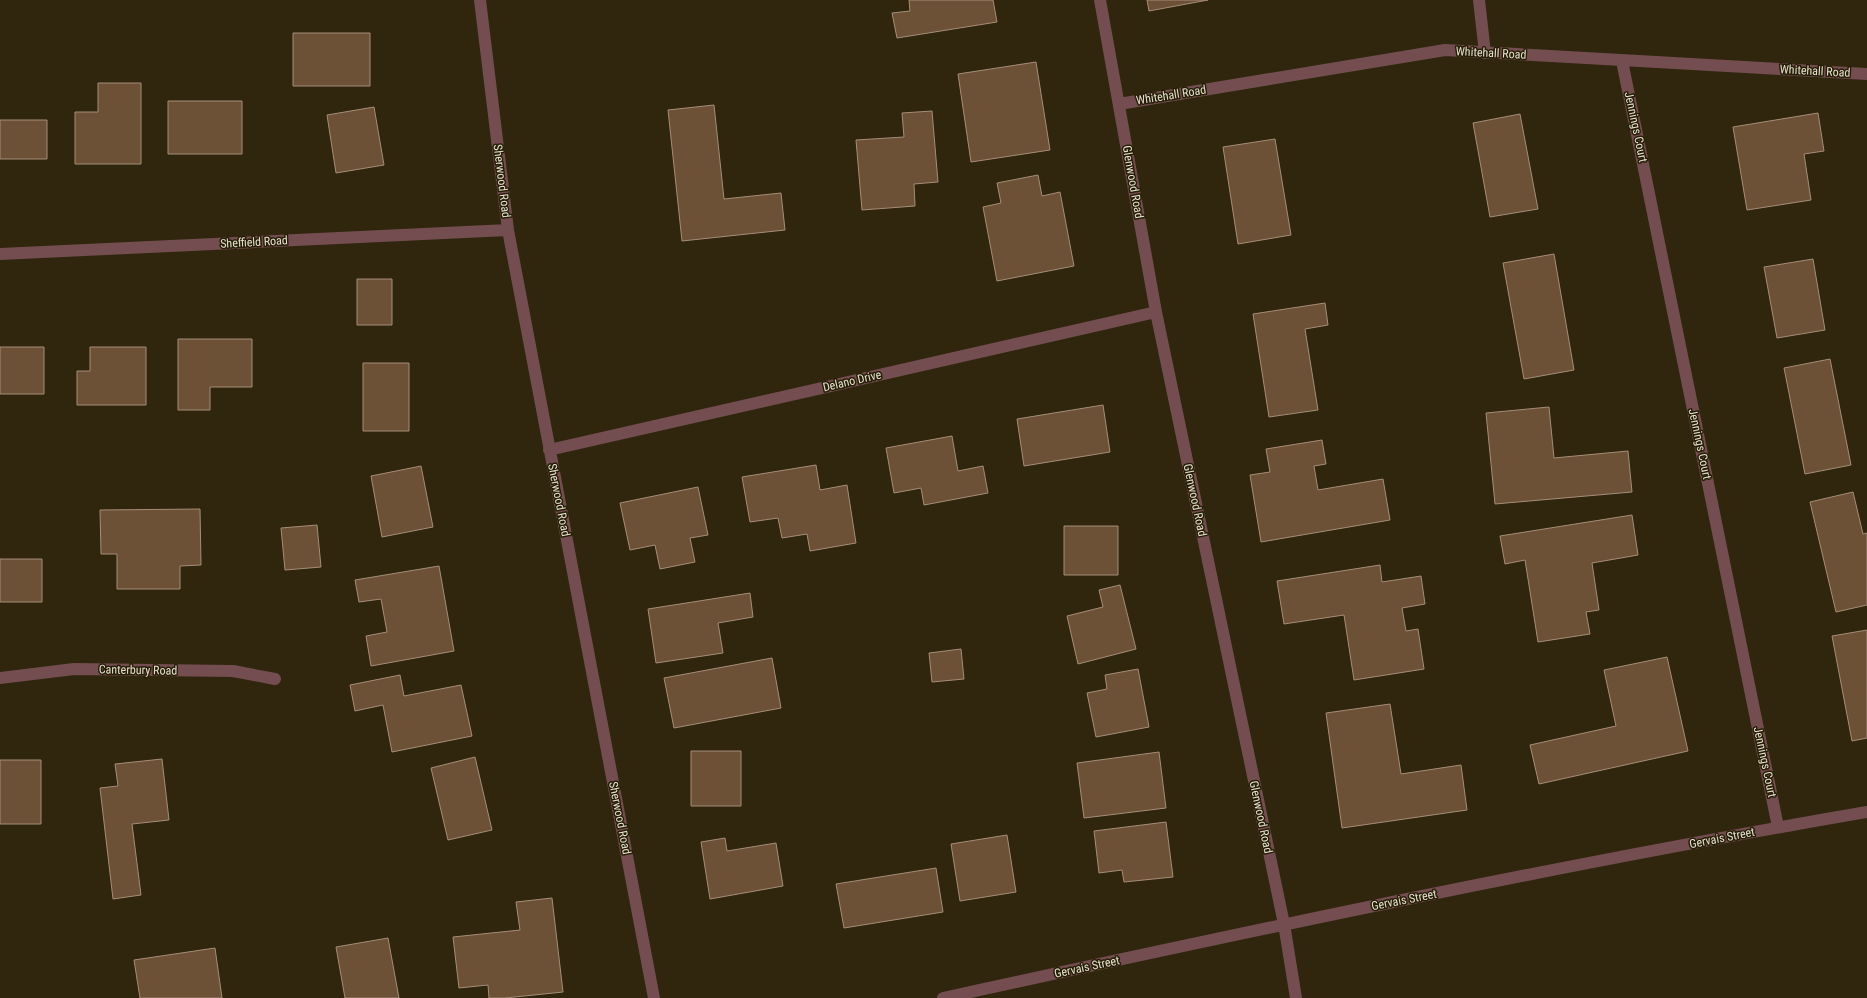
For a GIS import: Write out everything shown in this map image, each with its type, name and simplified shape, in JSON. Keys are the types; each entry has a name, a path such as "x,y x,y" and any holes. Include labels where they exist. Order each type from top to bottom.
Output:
{"street":[{"name":"Sherwood Road","path":"480,0 508,230 654,998"},
{"name":"Glenwood Road","path":"1100,0 1156,312 1284,924 1296,998"},
{"path":"1479,0 1485,53"},
{"name":"Whitehall Road","path":"1119,104 1445,50 1867,74"},
{"name":"Jennings Court","path":"1622,61 1778,827"},
{"name":"Sheffield Road","path":"0,254 508,230"},
{"name":"Delano Drive","path":"549,450 1156,312"},
{"name":"Canterbury Road","path":"0,678 74,669 233,672 275,679"},
{"name":"Gervais Street","path":"943,998 1284,924 1778,827 1867,812"}],"building":[{"path":"909,0 993,0 997,22 897,38 892,13 910,11"},
{"path":"1147,0 1208,0 1149,11"},
{"path":"293,33 370,33 370,86 293,86"},
{"path":"1036,62 1050,150 971,162 958,74"},
{"path":"98,83 141,83 141,164 75,164 75,112 98,112"},
{"path":"168,101 242,101 242,154 168,154"},
{"path":"714,105 724,199 781,193 785,230 682,241 668,110"},
{"path":"374,107 384,165 336,173 327,115"},
{"path":"932,111 938,182 914,184 915,206 862,210 856,140 904,137 902,113"},
{"path":"1818,113 1824,151 1804,154 1811,200 1747,210 1733,127"},
{"path":"1520,114 1538,209 1490,217 1473,123"},
{"path":"0,120 47,120 47,159 0,159"},
{"path":"1275,139 1291,235 1238,244 1223,147"},
{"path":"1038,175 1042,196 1060,192 1074,266 997,281 983,207 1001,203 997,183"},
{"path":"1554,254 1574,370 1524,379 1503,263"},
{"path":"1813,259 1825,330 1777,338 1764,267"},
{"path":"357,279 392,279 392,325 357,325"},
{"path":"1325,303 1328,325 1305,329 1318,410 1269,417 1253,314"},
{"path":"178,339 252,339 252,387 210,387 210,410 178,410"},
{"path":"0,347 44,347 44,394 0,394"},
{"path":"90,347 146,347 146,405 77,405 77,371 90,371"},
{"path":"1830,359 1851,465 1805,474 1784,368"},
{"path":"363,363 409,363 409,431 363,431"},
{"path":"1103,405 1110,452 1024,466 1017,419"},
{"path":"1549,407 1554,458 1628,451 1632,492 1495,504 1486,413"},
{"path":"952,436 958,471 983,466 988,493 924,505 921,488 894,493 886,448"},
{"path":"1322,440 1326,464 1314,466 1318,490 1383,479 1390,520 1261,542 1250,475 1270,472 1266,449"},
{"path":"816,465 820,490 847,485 856,543 810,551 807,534 782,538 778,518 750,522 742,477"},
{"path":"421,466 433,527 382,537 371,476"},
{"path":"698,487 708,535 690,538 695,562 660,569 655,545 630,550 620,503"},
{"path":"1853,492 1863,534 1867,533 1867,605 1836,612 1810,502"},
{"path":"200,509 201,565 180,566 180,589 117,589 117,554 101,554 100,510"},
{"path":"1632,515 1638,555 1592,563 1599,610 1586,612 1590,634 1538,642 1525,560 1505,564 1500,536"},
{"path":"317,525 321,567 285,570 281,528"},
{"path":"1064,526 1118,526 1118,575 1064,575"},
{"path":"0,559 42,559 42,602 0,602"},
{"path":"1380,565 1382,582 1421,576 1425,604 1402,608 1406,631 1418,629 1424,669 1354,680 1344,615 1284,624 1277,581"},
{"path":"439,566 454,651 371,666 366,636 387,632 381,599 359,602 355,580"},
{"path":"1120,585 1136,649 1078,664 1067,616 1103,607 1099,590"},
{"path":"750,593 753,617 718,623 723,653 656,663 648,609"},
{"path":"1867,630 1867,738 1852,741 1832,636"},
{"path":"961,649 964,679 932,682 929,653"},
{"path":"1667,657 1688,751 1539,784 1530,745 1616,726 1604,670"},
{"path":"772,658 781,708 674,728 664,678"},
{"path":"1138,669 1149,727 1096,737 1087,693 1107,689 1105,675"},
{"path":"400,675 404,696 461,685 472,736 392,752 383,705 355,711 350,685"},
{"path":"1390,704 1401,774 1461,765 1467,810 1342,828 1326,713"},
{"path":"691,751 741,751 741,806 691,806"},
{"path":"1159,752 1166,808 1084,818 1077,763"},
{"path":"475,757 492,830 448,840 431,768"},
{"path":"162,759 169,820 132,824 141,895 113,899 100,788 118,786 115,764"},
{"path":"0,760 41,760 41,824 0,824"},
{"path":"1166,822 1173,877 1124,882 1122,870 1099,873 1094,831"},
{"path":"1007,835 1016,892 960,901 951,844"},
{"path":"725,838 727,851 776,843 783,886 710,899 701,842"},
{"path":"936,868 943,912 844,928 836,884"},
{"path":"552,898 563,992 505,998 489,998 488,985 459,988 453,937 520,930 516,902"},
{"path":"388,938 399,998 345,998 336,947"},
{"path":"215,948 222,998 140,998 134,960"}]}
